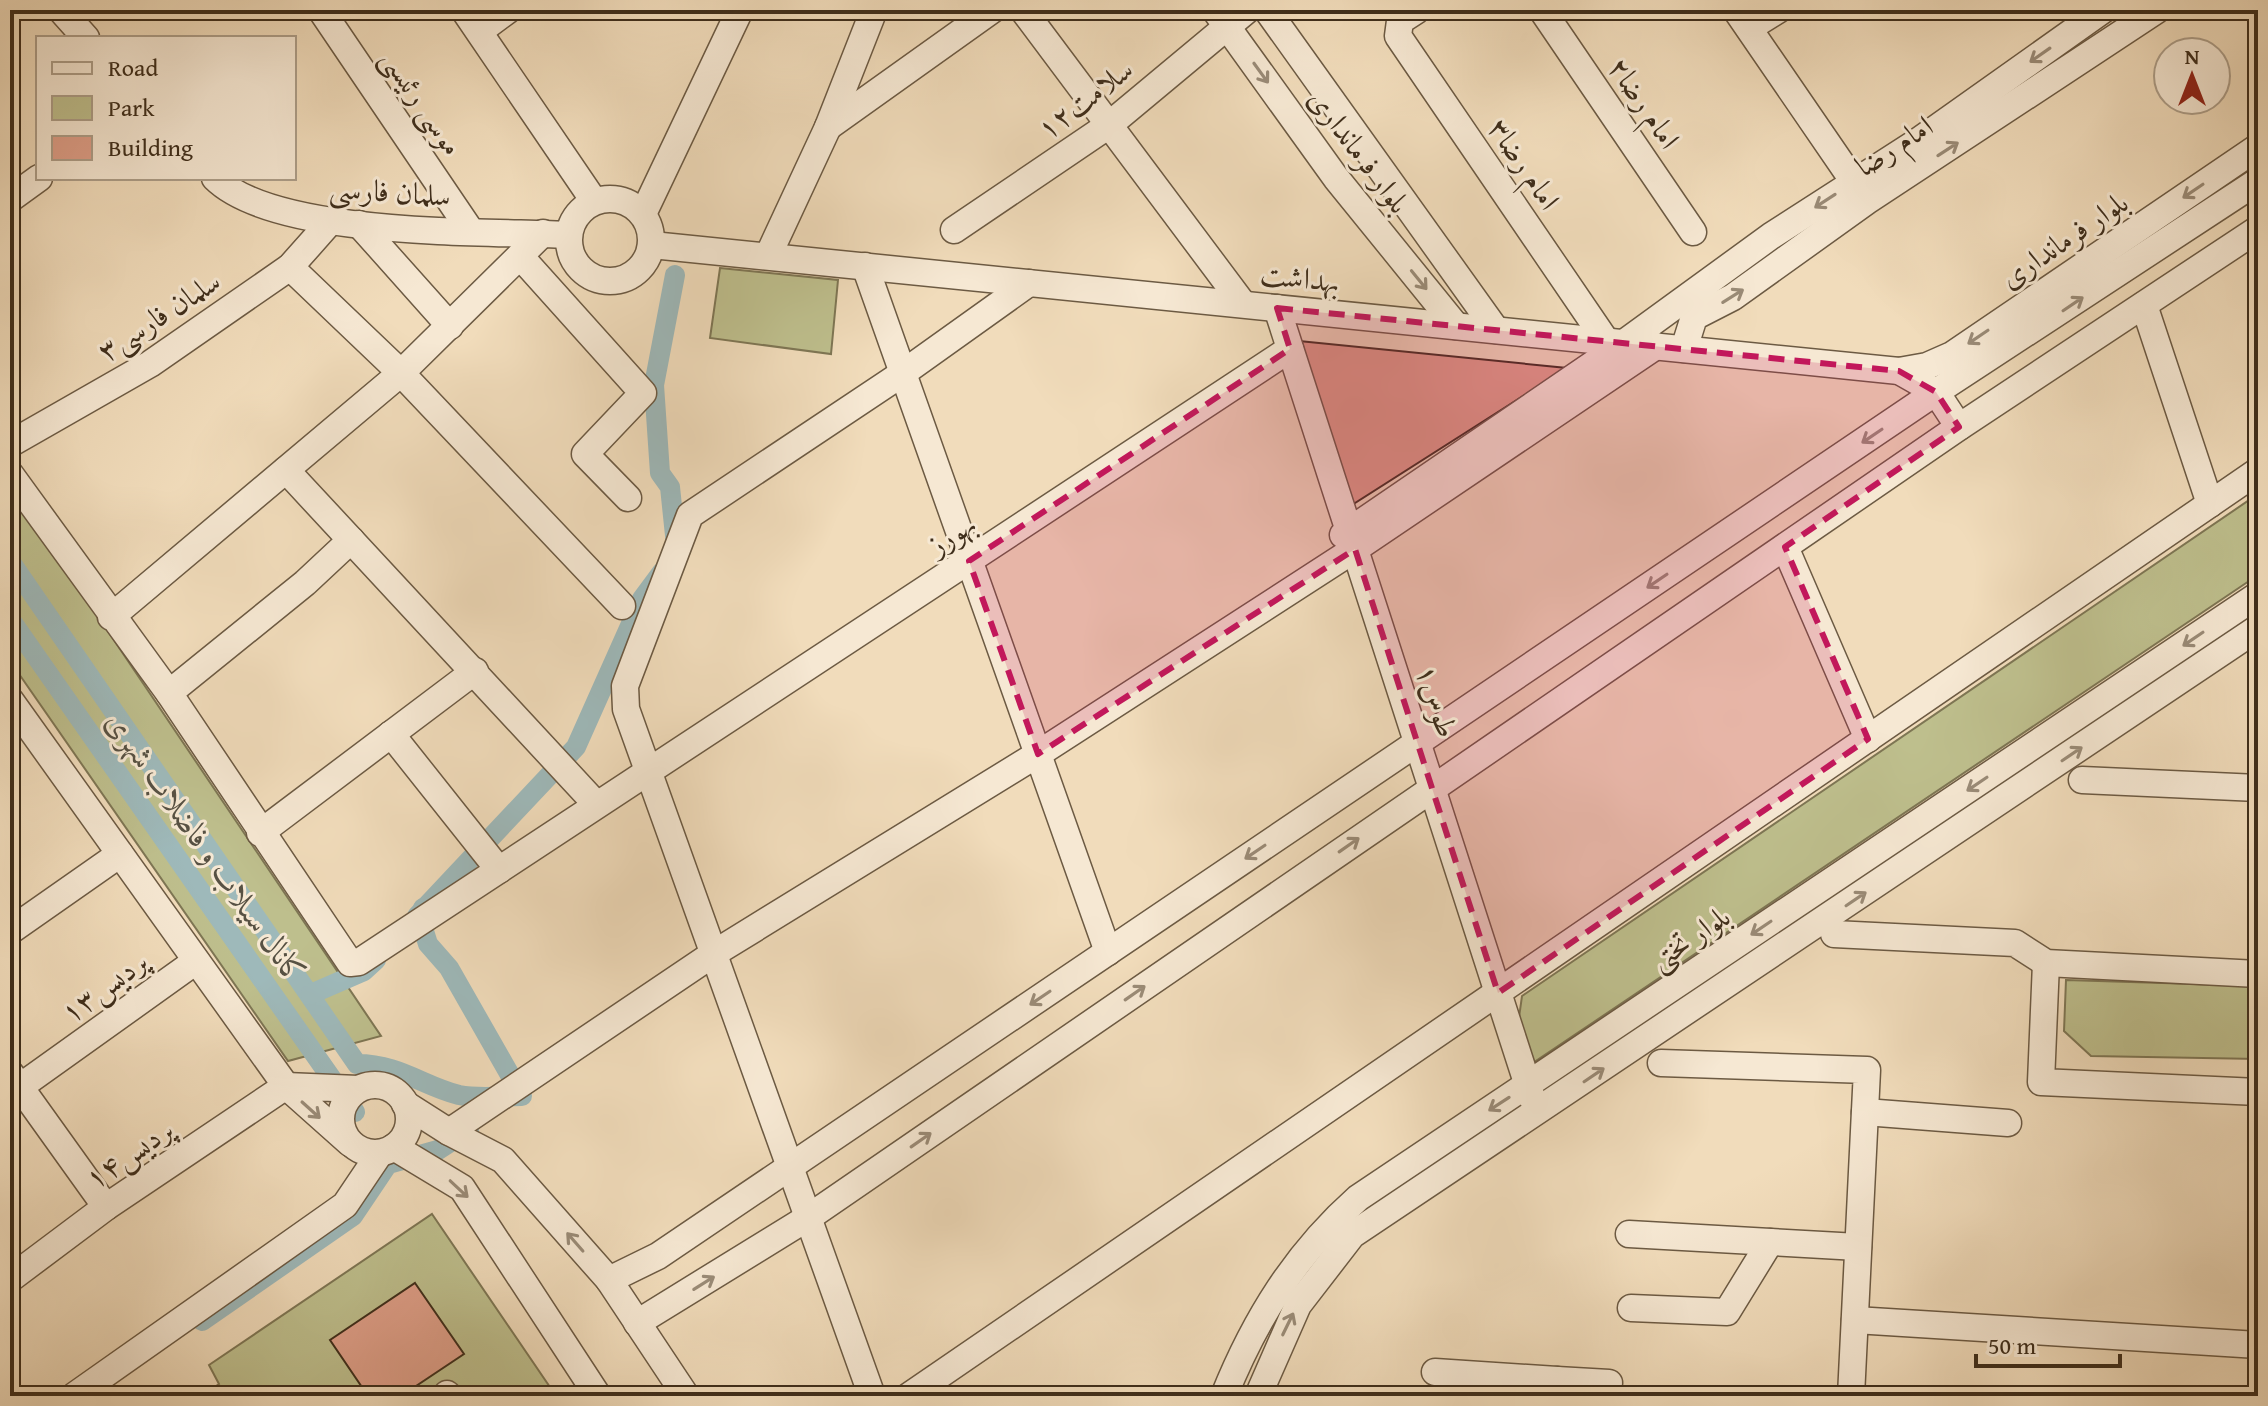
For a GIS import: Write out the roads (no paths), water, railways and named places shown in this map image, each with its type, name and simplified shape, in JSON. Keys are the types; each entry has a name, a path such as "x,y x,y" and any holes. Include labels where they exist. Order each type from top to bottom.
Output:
{"street":[{"path":"61,10 84,36"},
{"name":"موسی رئیسی","path":"321,10 470,230"},
{"path":"464,10 481,30 594,201"},
{"path":"481,30 508,10"},
{"path":"643,214 740,10"},
{"path":"768,256 828,127 874,10"},
{"path":"828,127 992,10"},
{"path":"1023,10 1243,304"},
{"name":"سلامت۱۲","path":"954,230 1109,125 1222,19 1247,10"},
{"name":"بلوار فرمانداری","path":"1267,10 1496,330"},
{"name":"امام رضا۲","path":"1542,10 1693,232"},
{"path":"1778,10 1742,19 1854,182"},
{"name":"امام رضا","path":"1352,540 1615,342 2103,10"},
{"name":"امام رضا","path":"1684,349 1694,317 1733,297 1867,201 2157,10"},
{"name":"امام رضا۳","path":"1408,16 1398,36 1615,342"},
{"name":"بلوار فرمانداری","path":"1222,19 1336,178 1456,326"},
{"name":"بلوار فرمانداری","path":"1899,371 1927,366 1952,355 2258,147"},
{"path":"10,199 36,180"},
{"name":"سلمان فارسی","path":"218,180 246,201 329,223 569,235"},
{"name":"بلوار فرمانداری","path":"609,1280 658,1256 1936,392 2258,181"},
{"path":"594,201 626,201 643,214 652,233 652,245 649,255 636,272 627,278 605,281 578,265 569,246 569,235 577,215 594,201"},
{"name":"سلمان فارسی۳","path":"10,444 150,364 290,267 329,223"},
{"path":"359,224 450,326"},
{"path":"637,1323 809,1217 1959,427 2258,229"},
{"path":"111,617 401,373 543,233"},
{"name":"بهداشت","path":"652,245 1899,371 1936,392"},
{"path":"520,256 643,393 585,454 628,498"},
{"path":"2141,258 2210,504"},
{"path":"865,266 1108,952"},
{"path":"290,267 401,373 622,606"},
{"path":"872,1396 626,709 625,686 690,515 903,373 1029,283"},
{"name":"طوس۱","path":"1277,308 1537,1113"},
{"path":"449,1132 713,954 1656,346"},
{"name":"بهورز","path":"260,833 350,963 375,954 596,804 1290,349"},
{"path":"1936,392 1959,427"},
{"path":"286,470 596,804"},
{"path":"909,1396 2258,471"},
{"path":"10,474 169,693 260,833 475,671"},
{"path":"169,693 305,583 351,540"},
{"path":"1785,547 1868,739"},
{"name":"بلوار تختی","path":"1224,1396 1272,1300 1298,1257 1326,1226 1358,1198 2258,595"},
{"name":"بلوار تختی","path":"1258,1396 1298,1305 1352,1235 2258,628"},
{"path":"10,700 18,729 120,854 286,1086 351,1144 365,1152 387,1150 462,1188 598,1396"},
{"path":"391,734 499,870"},
{"path":"2082,780 2258,788"},
{"path":"10,931 120,854"},
{"path":"1834,934 2015,943 2046,963 2258,974"},
{"name":"پردیس۱۳","path":"13,1085 196,961"},
{"path":"2046,963 2041,1082 2258,1092"},
{"path":"1661,1063 1867,1070 1851,1396"},
{"path":"13,1085 106,1207"},
{"path":"286,1086 358,1089 385,1086 405,1104 449,1132 503,1160 609,1280 686,1396"},
{"name":"پردیس۱۴","path":"10,1279 106,1207 286,1086"},
{"path":"351,1144 342,1130 341,1115 346,1100 358,1089"},
{"path":"74,1396 345,1205 387,1150 408,1129 405,1104"},
{"path":"1865,1112 2008,1123"},
{"path":"1629,1234 1858,1247"},
{"path":"1631,1308 1727,1312 1770,1242"},
{"path":"1855,1320 2258,1345"},
{"path":"1435,1372 1557,1388 1609,1383"}],"waterway":[{"name":"کانال سیلاب و فاضلاب شهری","path":"675,275 654,385 660,473 670,487 676,545"},
{"name":"کانال سیلاب و فاضلاب شهری","path":"10,561 357,1064 398,1071 459,1095 522,1096 449,968 428,944 423,928 423,908"},
{"name":"کانال سیلاب و فاضلاب شهری","path":"417,916 576,747 642,599 662,572"},
{"name":"کانال سیلاب و فاضلاب شهری","path":"10,619 355,1112"},
{"name":"کانال سیلاب و فاضلاب شهری","path":"311,994 364,971 376,960"},
{"name":"کانال سیلاب و فاضلاب شهری","path":"202,1321 353,1216 388,1164 438,1150 469,1130"}]}
